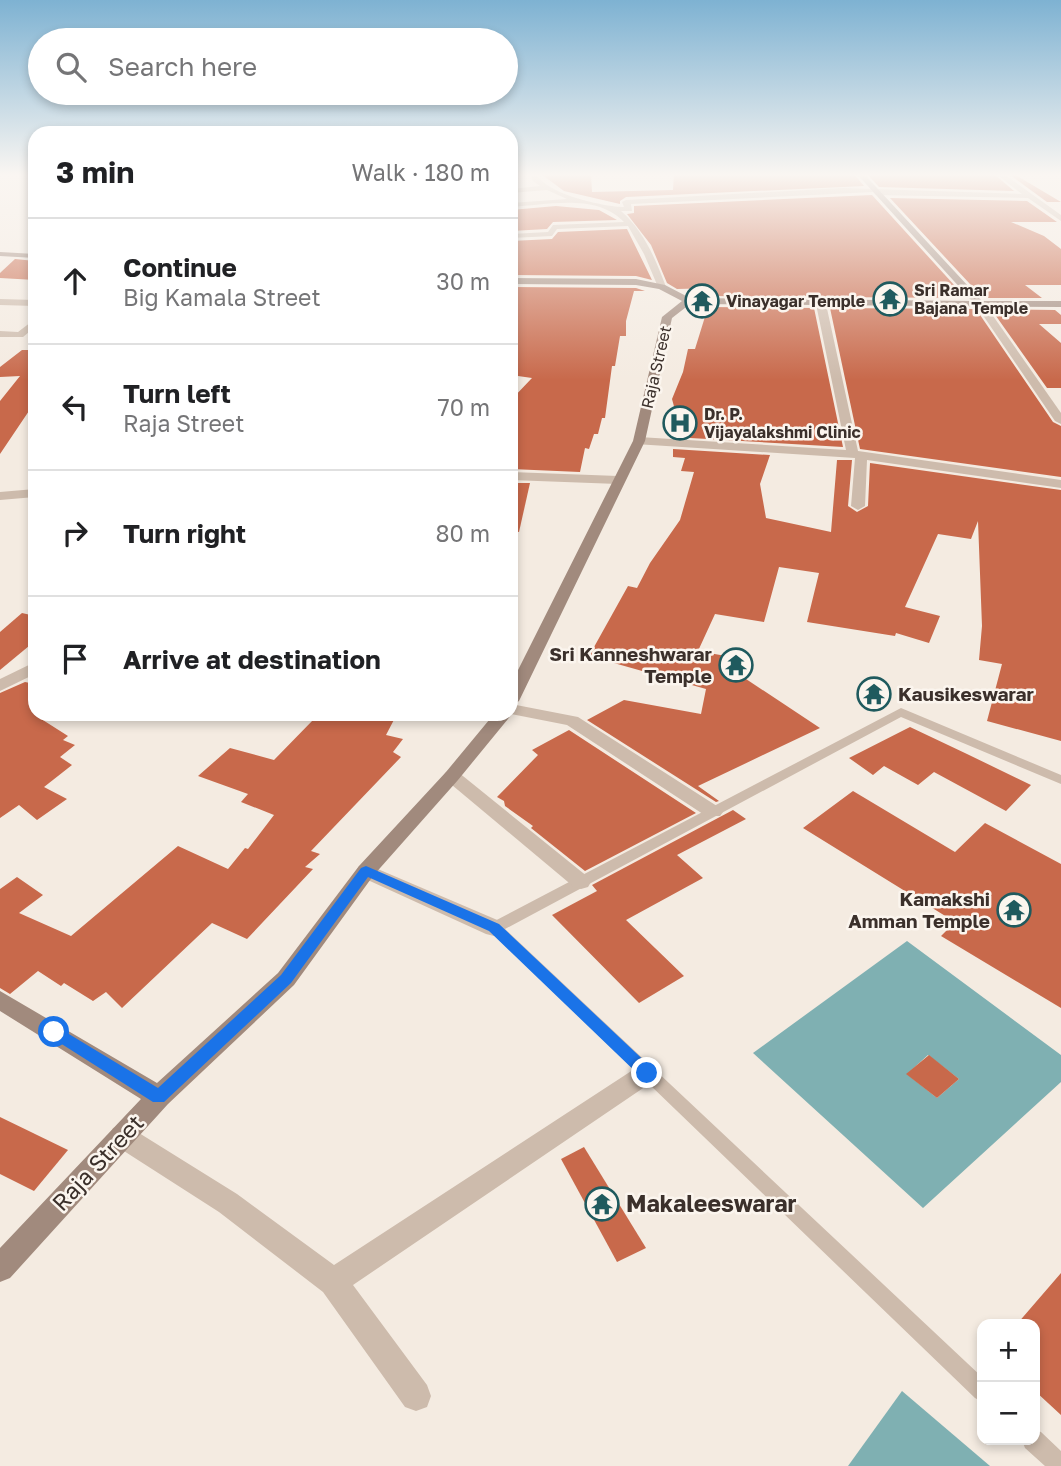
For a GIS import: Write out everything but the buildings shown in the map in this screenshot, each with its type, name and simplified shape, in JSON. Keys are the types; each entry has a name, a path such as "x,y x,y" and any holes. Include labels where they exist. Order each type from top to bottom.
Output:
{"main road":[{"path":"922,242 981,305"},
{"path":"0,254 28,256"},
{"path":"518,281 636,282 662,286 688,301 1061,304"},
{"name":"Raja Street","path":"518,687 639,441 667,317 688,301"},
{"name":"Raja Street","path":"0,1268 159,1097 286,979 366,871 452,776 497,721"},
{"path":"0,1000 159,1097"}],"street":[{"path":"640,242 662,286"},
{"path":"0,302 28,303"},
{"path":"821,304 857,455 858,506"},
{"path":"981,305 1061,421"},
{"path":"0,334 20,335 28,328"},
{"path":"639,441 857,455 1061,484"},
{"path":"518,476 618,481"},
{"path":"0,496 28,494"},
{"path":"0,686 28,671"},
{"path":"518,710 572,720 713,812"},
{"path":"452,776 581,882"},
{"path":"366,871 494,928"},
{"path":"333,1282 647,1073"},
{"path":"122,1136 228,1203 333,1282 416,1396"}],"lane":[{"path":"977,1386 494,928 901,712 1061,780"},
{"path":"1038,1445 1061,1466"}],"water":[{"path":"907,941 1061,1055 1061,1082 923,1208 753,1053","holes":["928,1055 959,1079 937,1098 907,1074"]},
{"path":"902,1391 990,1466 848,1466"}],"place":[{"name":"Sri Ramar Bajana Temple","path":"890,299"},
{"name":"Vinayagar Temple","path":"702,301"},
{"name":"Dr. P. Vijayalakshmi Clinic","path":"680,423"},
{"name":"Sri Kanneshwarar Temple","path":"736,665"},
{"name":"Kausikeswarar","path":"874,694"},
{"name":"Kamakshi Amman Temple","path":"1014,910"},
{"name":"Makaleeswarar","path":"602,1204"}],"route":[{"path":"54,1032 159,1097 286,979 366,871 494,928 647,1073"}]}
